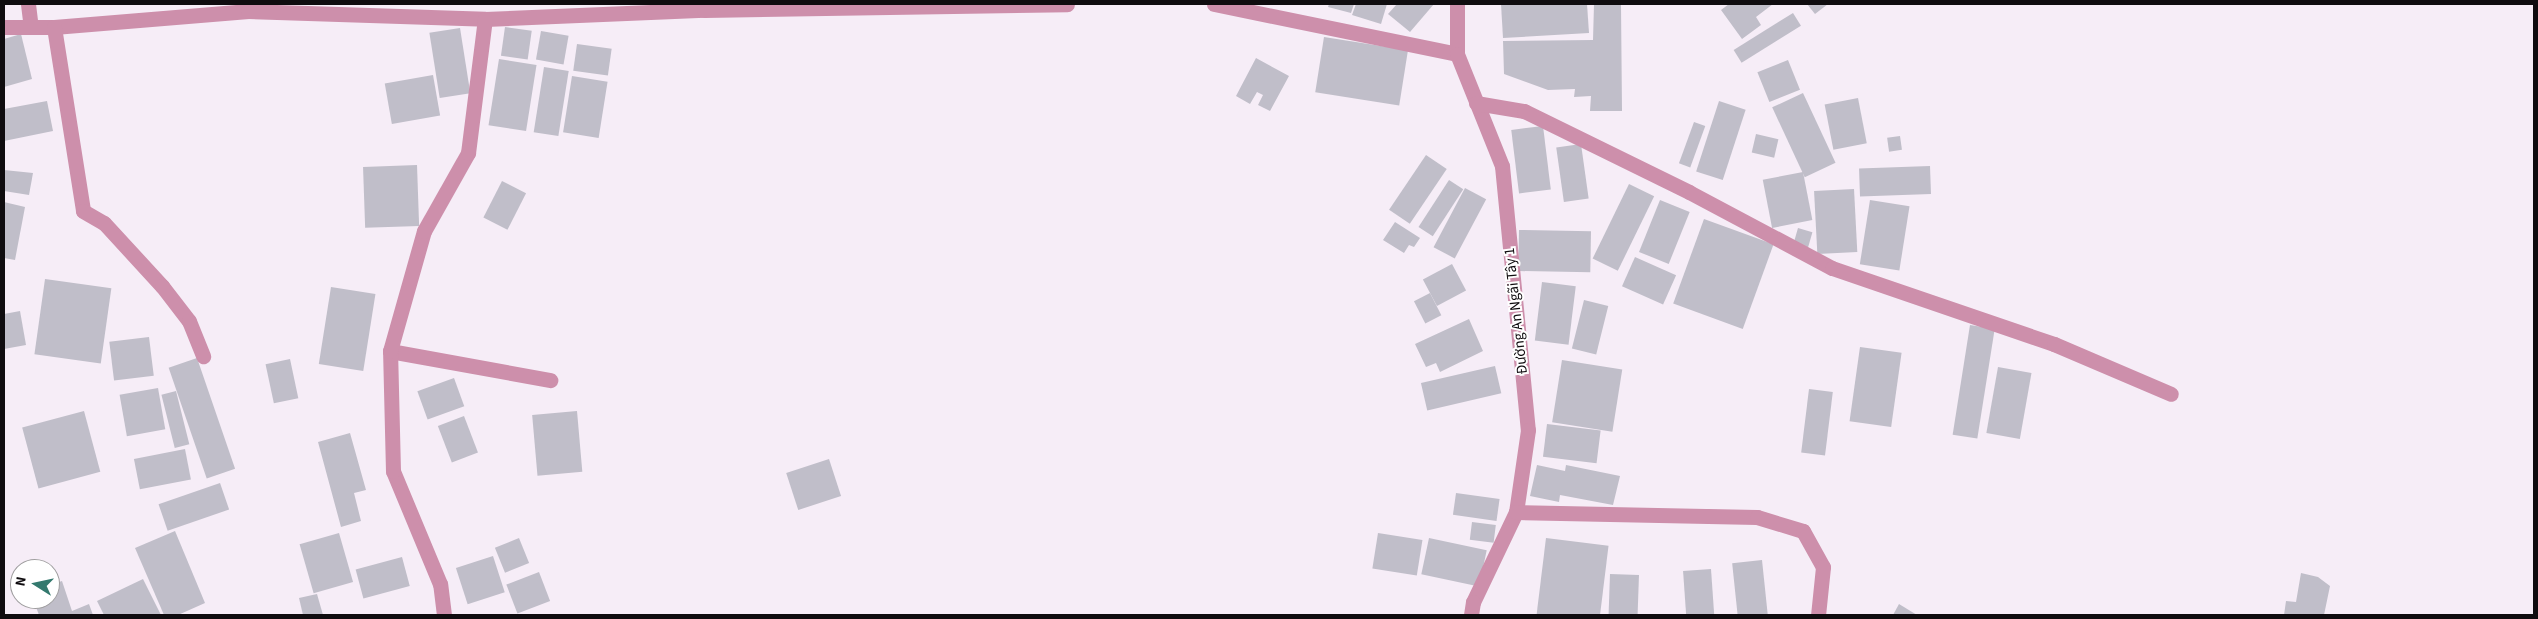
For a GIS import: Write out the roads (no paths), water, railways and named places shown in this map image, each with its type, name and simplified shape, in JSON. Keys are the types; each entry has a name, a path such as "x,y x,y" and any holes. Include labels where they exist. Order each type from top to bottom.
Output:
{"street":[{"path":"28,4 31,27"},
{"path":"4,27 54,27 248,11 476,14 1067,4"},
{"path":"1214,4 1457,54"},
{"name":"Đường An Ngãi Tây 1","path":"1457,4 1457,54 1502,166 1527,421 1516,512 1473,602 1471,615"},
{"path":"444,615 440,584 394,472 390,351 424,231 468,153 476,14"},
{"path":"54,27 84,211 104,224 162,286 189,321 203,356"},
{"path":"1476,103 1524,111 1689,192 1832,268 2054,344 2171,394"},
{"path":"390,351 550,380"},
{"path":"1516,512 1757,517 1803,531 1823,567 1818,615"}]}
